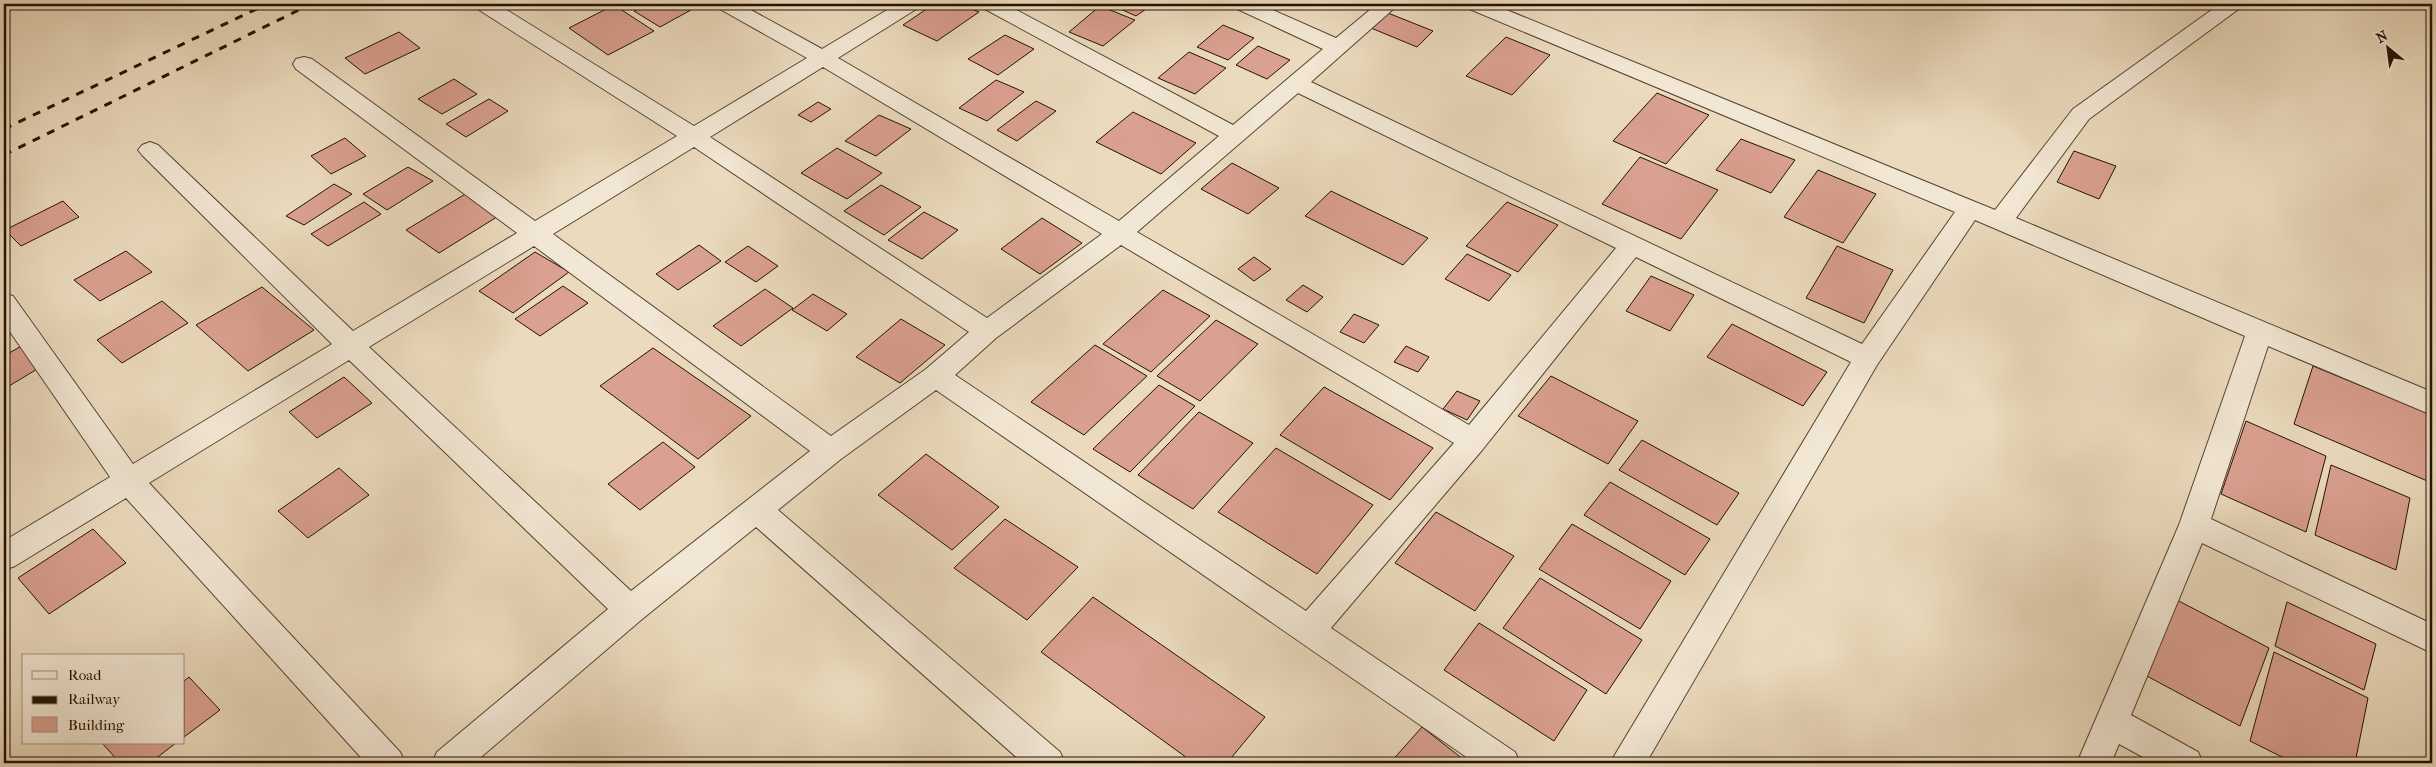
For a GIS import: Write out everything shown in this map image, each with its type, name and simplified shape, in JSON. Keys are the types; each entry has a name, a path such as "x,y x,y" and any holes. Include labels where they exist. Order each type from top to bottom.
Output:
{"street":[{"path":"483,4 693,136 987,331"},
{"path":"725,4 823,58 1473,441"},
{"path":"4,557 911,4"},
{"path":"990,4 1236,136"},
{"path":"1242,4 1339,48"},
{"path":"449,763 630,610 831,452 936,376 987,331 1119,234 1389,4"},
{"path":"1474,4 1970,208 2432,404"},
{"path":"2000,221 2081,114 2233,4"},
{"path":"304,64 536,232 831,452"},
{"path":"1297,84 1867,358"},
{"path":"150,150 350,345 630,610"},
{"path":"1628,763 1867,358 1970,208"},
{"path":"1310,629 1473,441 1632,245"},
{"path":"4,303 129,481 388,763"},
{"path":"2094,763 2194,525 2260,331"},
{"path":"936,376 1310,629 1503,763"},
{"path":"757,510 1048,763"},
{"path":"2194,525 2432,639"},
{"path":"2111,722 2186,763"}],"building":[{"path":"648,4 700,5 660,27 634,11"},
{"path":"934,4 960,4 979,12 937,41 903,25"},
{"path":"1109,4 1153,4 1136,16"},
{"path":"614,5 654,31 608,55 569,28"},
{"path":"1100,6 1135,20 1103,46 1069,32"},
{"path":"1388,13 1433,31 1417,47 1371,28"},
{"path":"1223,25 1254,38 1228,60 1197,47"},
{"path":"399,32 420,48 365,74 345,58"},
{"path":"1005,35 1034,49 998,75 968,59"},
{"path":"1506,37 1550,55 1512,95 1466,76"},
{"path":"1258,46 1290,60 1267,79 1236,65"},
{"path":"1189,52 1226,68 1195,94 1158,78"},
{"path":"454,79 477,94 442,114 418,99"},
{"path":"996,80 1024,92 987,121 959,108"},
{"path":"1657,93 1709,115 1666,164 1613,141"},
{"path":"489,99 508,111 466,137 446,124"},
{"path":"1036,101 1056,111 1017,141 997,130"},
{"path":"818,102 831,109 811,122 798,115"},
{"path":"1133,112 1196,143 1161,174 1096,142"},
{"path":"879,115 911,129 876,156 845,141"},
{"path":"345,138 366,156 331,174 311,156"},
{"path":"1741,139 1795,160 1771,193 1716,170"},
{"path":"837,148 882,173 847,199 801,173"},
{"path":"2074,151 2116,166 2099,199 2057,182"},
{"path":"1640,157 1718,190 1681,239 1602,204"},
{"path":"1232,163 1279,188 1248,214 1201,189"},
{"path":"408,167 433,181 387,210 363,194"},
{"path":"1818,170 1876,194 1843,243 1784,217"},
{"path":"334,184 352,194 304,225 286,216"},
{"path":"881,185 921,207 884,235 844,211"},
{"path":"1331,191 1428,238 1403,265 1305,216"},
{"path":"467,193 500,215 439,253 406,230"},
{"path":"63,201 79,217 21,246 5,230"},
{"path":"364,202 381,214 328,246 311,234"},
{"path":"1507,202 1558,225 1518,272 1466,246"},
{"path":"924,212 958,230 922,259 888,240"},
{"path":"1042,218 1082,243 1040,274 1001,249"},
{"path":"699,245 721,261 678,290 656,274"},
{"path":"748,246 778,266 756,282 725,262"},
{"path":"1837,246 1893,270 1864,323 1806,298"},
{"path":"126,251 152,272 100,301 74,280"},
{"path":"535,252 569,272 513,313 479,291"},
{"path":"1467,254 1511,275 1489,301 1445,279"},
{"path":"1254,257 1271,269 1254,281 1238,269"},
{"path":"1651,276 1694,295 1670,331 1626,311"},
{"path":"1303,285 1323,297 1307,312 1286,300"},
{"path":"563,286 588,303 540,336 515,319"},
{"path":"262,287 314,330 248,371 196,325"},
{"path":"765,289 793,308 741,346 713,326"},
{"path":"1163,290 1210,316 1151,372 1103,344"},
{"path":"813,294 847,314 827,331 792,310"},
{"path":"162,301 188,323 122,363 97,340"},
{"path":"1354,314 1379,325 1364,343 1340,332"},
{"path":"901,319 945,345 900,383 856,357"},
{"path":"1216,320 1258,344 1200,401 1157,376"},
{"path":"1732,324 1827,372 1803,406 1707,357"},
{"path":"23,345 44,365 4,389 4,356"},
{"path":"1095,345 1147,376 1084,435 1031,402"},
{"path":"1406,346 1429,357 1418,372 1394,362"},
{"path":"653,348 751,416 698,459 600,386"},
{"path":"2313,366 2432,415 2432,483 2294,424"},
{"path":"1551,376 1638,421 1608,464 1518,416"},
{"path":"344,377 372,403 317,438 289,412"},
{"path":"1159,385 1195,406 1130,472 1093,449"},
{"path":"1324,387 1433,448 1390,500 1280,435"},
{"path":"1457,391 1480,401 1467,420 1443,409"},
{"path":"1199,412 1253,443 1193,509 1138,475"},
{"path":"2246,421 2326,456 2306,532 2221,494"},
{"path":"1642,440 1739,493 1717,525 1619,470"},
{"path":"663,442 695,467 640,510 608,484"},
{"path":"1276,448 1373,505 1317,574 1218,512"},
{"path":"926,454 999,507 952,550 878,495"},
{"path":"2331,465 2410,498 2396,570 2315,535"},
{"path":"339,468 369,495 308,538 278,511"},
{"path":"1610,482 1710,539 1685,575 1584,515"},
{"path":"1436,512 1514,556 1475,611 1395,563"},
{"path":"1005,519 1078,567 1027,620 954,568"},
{"path":"1572,524 1671,581 1640,629 1539,569"},
{"path":"93,529 126,563 49,614 18,578"},
{"path":"1540,578 1642,640 1606,694 1503,628"},
{"path":"1093,597 1265,717 1227,763 1194,763 1041,652"},
{"path":"2177,600 2269,648 2240,726 2145,675"},
{"path":"2287,602 2376,644 2364,690 2275,646"},
{"path":"1479,623 1587,690 1554,741 1444,670"},
{"path":"2274,652 2368,698 2355,763 2294,763 2250,741"},
{"path":"189,677 220,710 185,736 185,680"},
{"path":"1422,727 1468,763 1390,763"},
{"path":"103,744 175,744 150,763 120,763"}],"railway":[{"path":"4,129 267,4"},
{"path":"4,155 311,4"}]}
